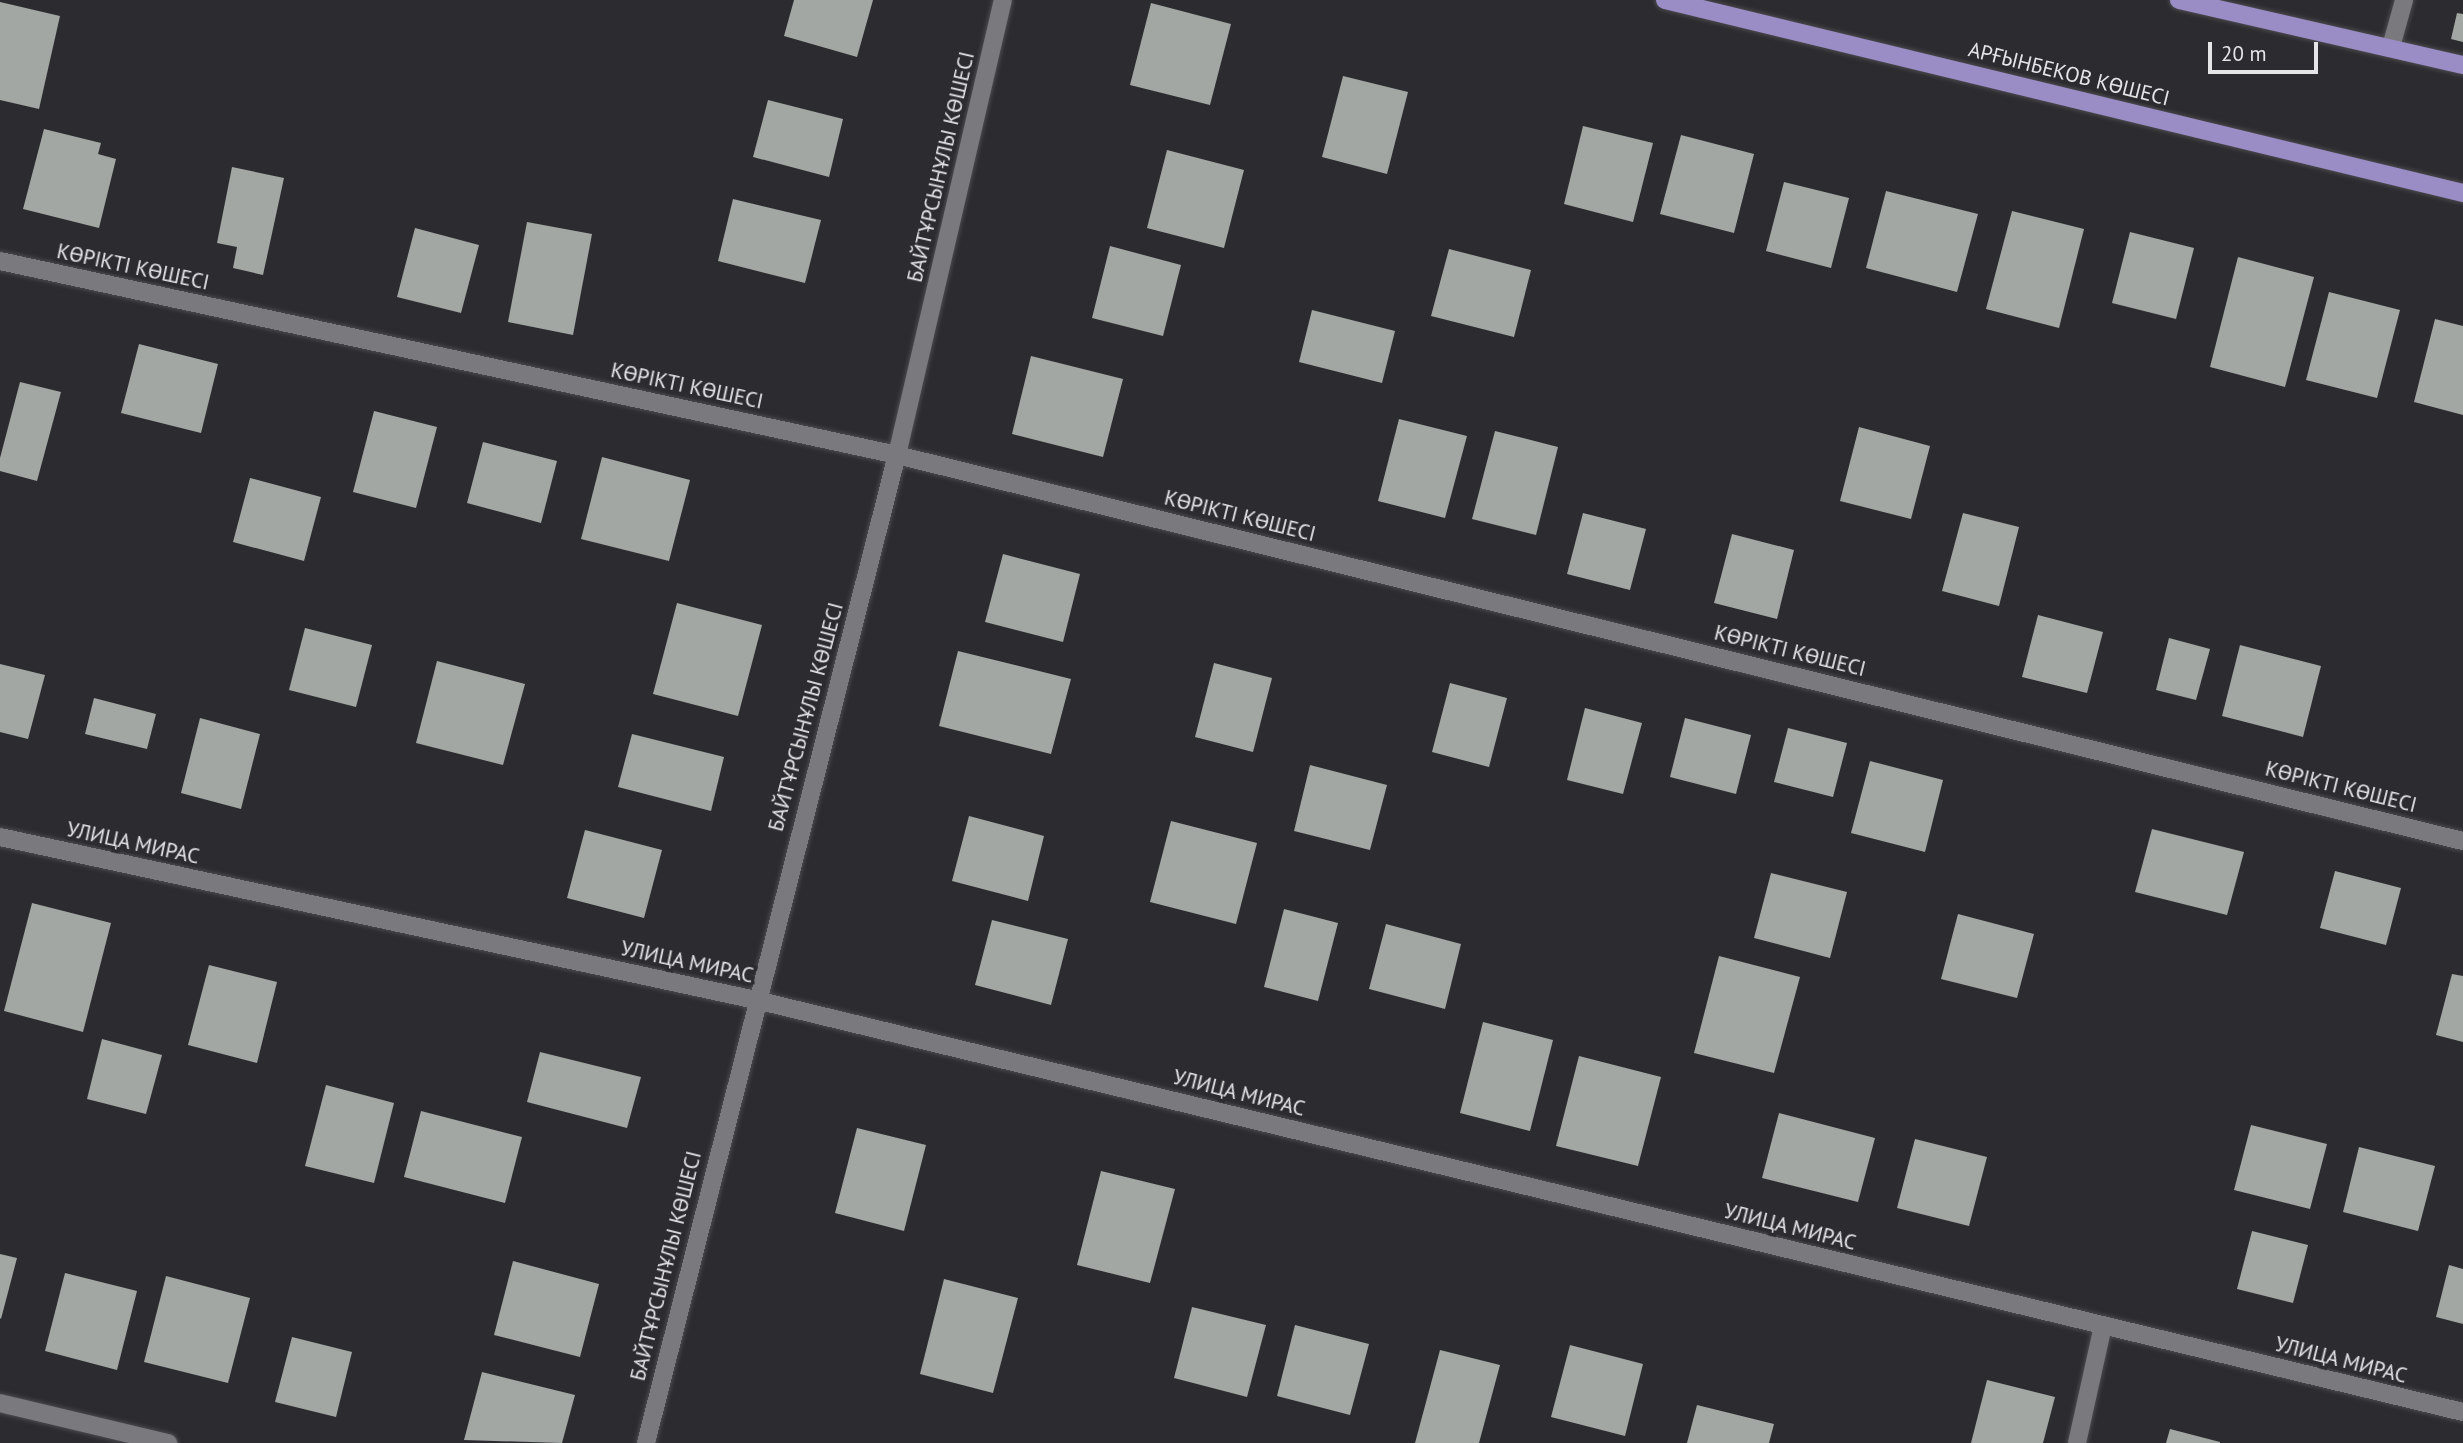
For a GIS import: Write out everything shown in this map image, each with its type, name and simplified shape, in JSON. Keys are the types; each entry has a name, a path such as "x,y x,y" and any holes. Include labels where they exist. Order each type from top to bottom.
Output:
{"main road":[{"name":"АРҒЫНБЕКОВ КӨШЕСІ","path":"1665,0 2463,193"},
{"path":"2179,0 2463,65"}],"street":[{"name":"БАЙТҰРСЫНҰЛЫ КӨШЕСІ","path":"646,1443 756,1000 897,455 1003,0"},
{"path":"2391,47 2404,0"},
{"name":"КӨРІКТІ КӨШЕСІ","path":"0,261 897,455 2463,841"},
{"name":"УЛИЦА МИРАС","path":"0,837 756,1000 2463,1412"},
{"path":"2077,1443 2104,1326"},
{"path":"0,1403 168,1443"}],"building":[{"path":"794,0 873,0 857,57 784,36"},
{"path":"0,2 60,16 39,109 0,100"},
{"path":"1151,3 1231,24 1210,105 1130,85"},
{"path":"2457,13 2463,14 2463,42 2451,39"},
{"path":"1343,76 1408,92 1387,174 1322,157"},
{"path":"768,100 843,119 829,177 753,157"},
{"path":"1583,126 1653,143 1633,222 1564,204"},
{"path":"44,129 101,143 98,154 116,159 99,228 23,209"},
{"path":"1681,135 1754,154 1734,233 1660,214"},
{"path":"1167,150 1244,170 1224,248 1147,228"},
{"path":"232,167 284,178 263,275 233,268 237,247 217,243"},
{"path":"1784,182 1849,198 1831,268 1766,251"},
{"path":"1886,191 1978,214 1957,292 1866,268"},
{"path":"733,199 821,220 805,283 718,261"},
{"path":"2012,211 2084,229 2059,328 1986,309"},
{"path":"527,222 592,234 573,335 508,322"},
{"path":"415,228 479,245 461,313 397,297"},
{"path":"2130,232 2194,248 2176,319 2112,303"},
{"path":"1110,246 1181,265 1163,336 1092,318"},
{"path":"1449,249 1531,270 1514,337 1431,316"},
{"path":"2238,257 2314,277 2285,387 2210,367"},
{"path":"2329,292 2400,310 2377,398 2306,380"},
{"path":"1312,310 1395,331 1382,383 1299,362"},
{"path":"2435,319 2463,326 2463,415 2414,402"},
{"path":"139,344 218,364 201,433 121,413"},
{"path":"1031,356 1123,379 1103,457 1012,434"},
{"path":"20,382 61,392 37,481 0,471 0,458"},
{"path":"374,411 437,427 416,508 353,492"},
{"path":"1399,419 1467,436 1445,518 1378,501"},
{"path":"1859,427 1930,446 1911,519 1840,501"},
{"path":"1495,431 1558,447 1536,535 1472,519"},
{"path":"483,442 557,461 541,523 467,503"},
{"path":"602,457 690,480 669,561 581,539"},
{"path":"250,478 321,497 304,561 233,542"},
{"path":"1583,513 1646,529 1630,590 1567,574"},
{"path":"1963,513 2019,527 1999,606 1942,591"},
{"path":"1732,534 1794,550 1777,619 1714,603"},
{"path":"1003,554 1080,574 1063,642 985,622"},
{"path":"677,603 762,625 738,716 653,694"},
{"path":"2038,615 2103,632 2087,693 2022,677"},
{"path":"305,628 372,645 356,707 289,690"},
{"path":"2169,638 2210,649 2196,700 2156,690"},
{"path":"2240,645 2321,666 2303,737 2222,716"},
{"path":"958,651 1071,679 1051,754 939,726"},
{"path":"437,661 525,684 503,765 416,743"},
{"path":"1214,663 1272,678 1253,752 1195,737"},
{"path":"0,664 45,675 28,739 0,732"},
{"path":"1450,683 1507,698 1489,767 1432,752"},
{"path":"94,698 156,714 147,749 85,734"},
{"path":"1585,708 1642,723 1623,794 1567,780"},
{"path":"200,718 260,734 241,809 181,793"},
{"path":"1685,718 1751,735 1736,794 1670,777"},
{"path":"1788,728 1847,743 1833,797 1774,782"},
{"path":"632,734 724,757 711,811 618,787"},
{"path":"1870,761 1943,780 1925,852 1851,833"},
{"path":"1310,765 1387,785 1370,850 1294,831"},
{"path":"969,816 1044,836 1028,901 952,881"},
{"path":"1171,821 1257,843 1236,924 1150,902"},
{"path":"2152,829 2244,852 2227,915 2135,892"},
{"path":"585,830 662,850 644,918 567,898"},
{"path":"2335,871 2401,888 2386,945 2320,928"},
{"path":"1771,873 1847,892 1830,958 1754,938"},
{"path":"32,903 111,923 83,1032 4,1011"},
{"path":"1284,909 1338,923 1318,1001 1264,987"},
{"path":"1958,914 2034,934 2017,998 1941,979"},
{"path":"992,920 1068,939 1051,1005 975,985"},
{"path":"1386,924 1461,944 1445,1009 1369,989"},
{"path":"1719,956 1800,977 1774,1073 1694,1053"},
{"path":"209,965 277,982 257,1063 188,1045"},
{"path":"2452,974 2463,976 2463,1042 2436,1035"},
{"path":"1483,1022 1553,1040 1530,1131 1460,1113"},
{"path":"102,1039 162,1055 146,1114 87,1099"},
{"path":"540,1052 641,1077 627,1128 527,1102"},
{"path":"1579,1056 1661,1077 1638,1166 1556,1146"},
{"path":"326,1085 394,1103 374,1183 305,1166"},
{"path":"421,1111 522,1137 505,1203 404,1177"},
{"path":"1779,1113 1875,1138 1858,1202 1762,1178"},
{"path":"2251,1125 2327,1144 2310,1209 2234,1190"},
{"path":"857,1128 926,1145 904,1231 835,1213"},
{"path":"1915,1139 1987,1157 1969,1226 1897,1208"},
{"path":"2359,1147 2435,1166 2418,1231 2343,1212"},
{"path":"1101,1171 1175,1189 1150,1283 1077,1265"},
{"path":"2252,1231 2308,1245 2293,1303 2237,1289"},
{"path":"0,1254 17,1258 1,1319 0,1318"},
{"path":"513,1261 599,1284 580,1357 494,1335"},
{"path":"2449,1265 2463,1269 2463,1324 2436,1317"},
{"path":"65,1273 137,1291 117,1370 45,1351"},
{"path":"166,1276 250,1298 228,1383 144,1362"},
{"path":"944,1279 1018,1298 993,1393 920,1374"},
{"path":"1192,1307 1266,1325 1247,1397 1174,1378"},
{"path":"1295,1325 1369,1344 1350,1415 1277,1396"},
{"path":"292,1337 352,1352 336,1417 275,1402"},
{"path":"1570,1345 1643,1364 1625,1436 1551,1417"},
{"path":"1440,1350 1500,1365 1479,1443 1415,1443"},
{"path":"482,1372 575,1395 562,1443 464,1440"},
{"path":"1987,1380 2055,1397 2043,1443 1971,1443"},
{"path":"1697,1405 1774,1424 1769,1443 1687,1443"},
{"path":"2170,1429 2220,1442 2220,1443 2166,1443"}]}
